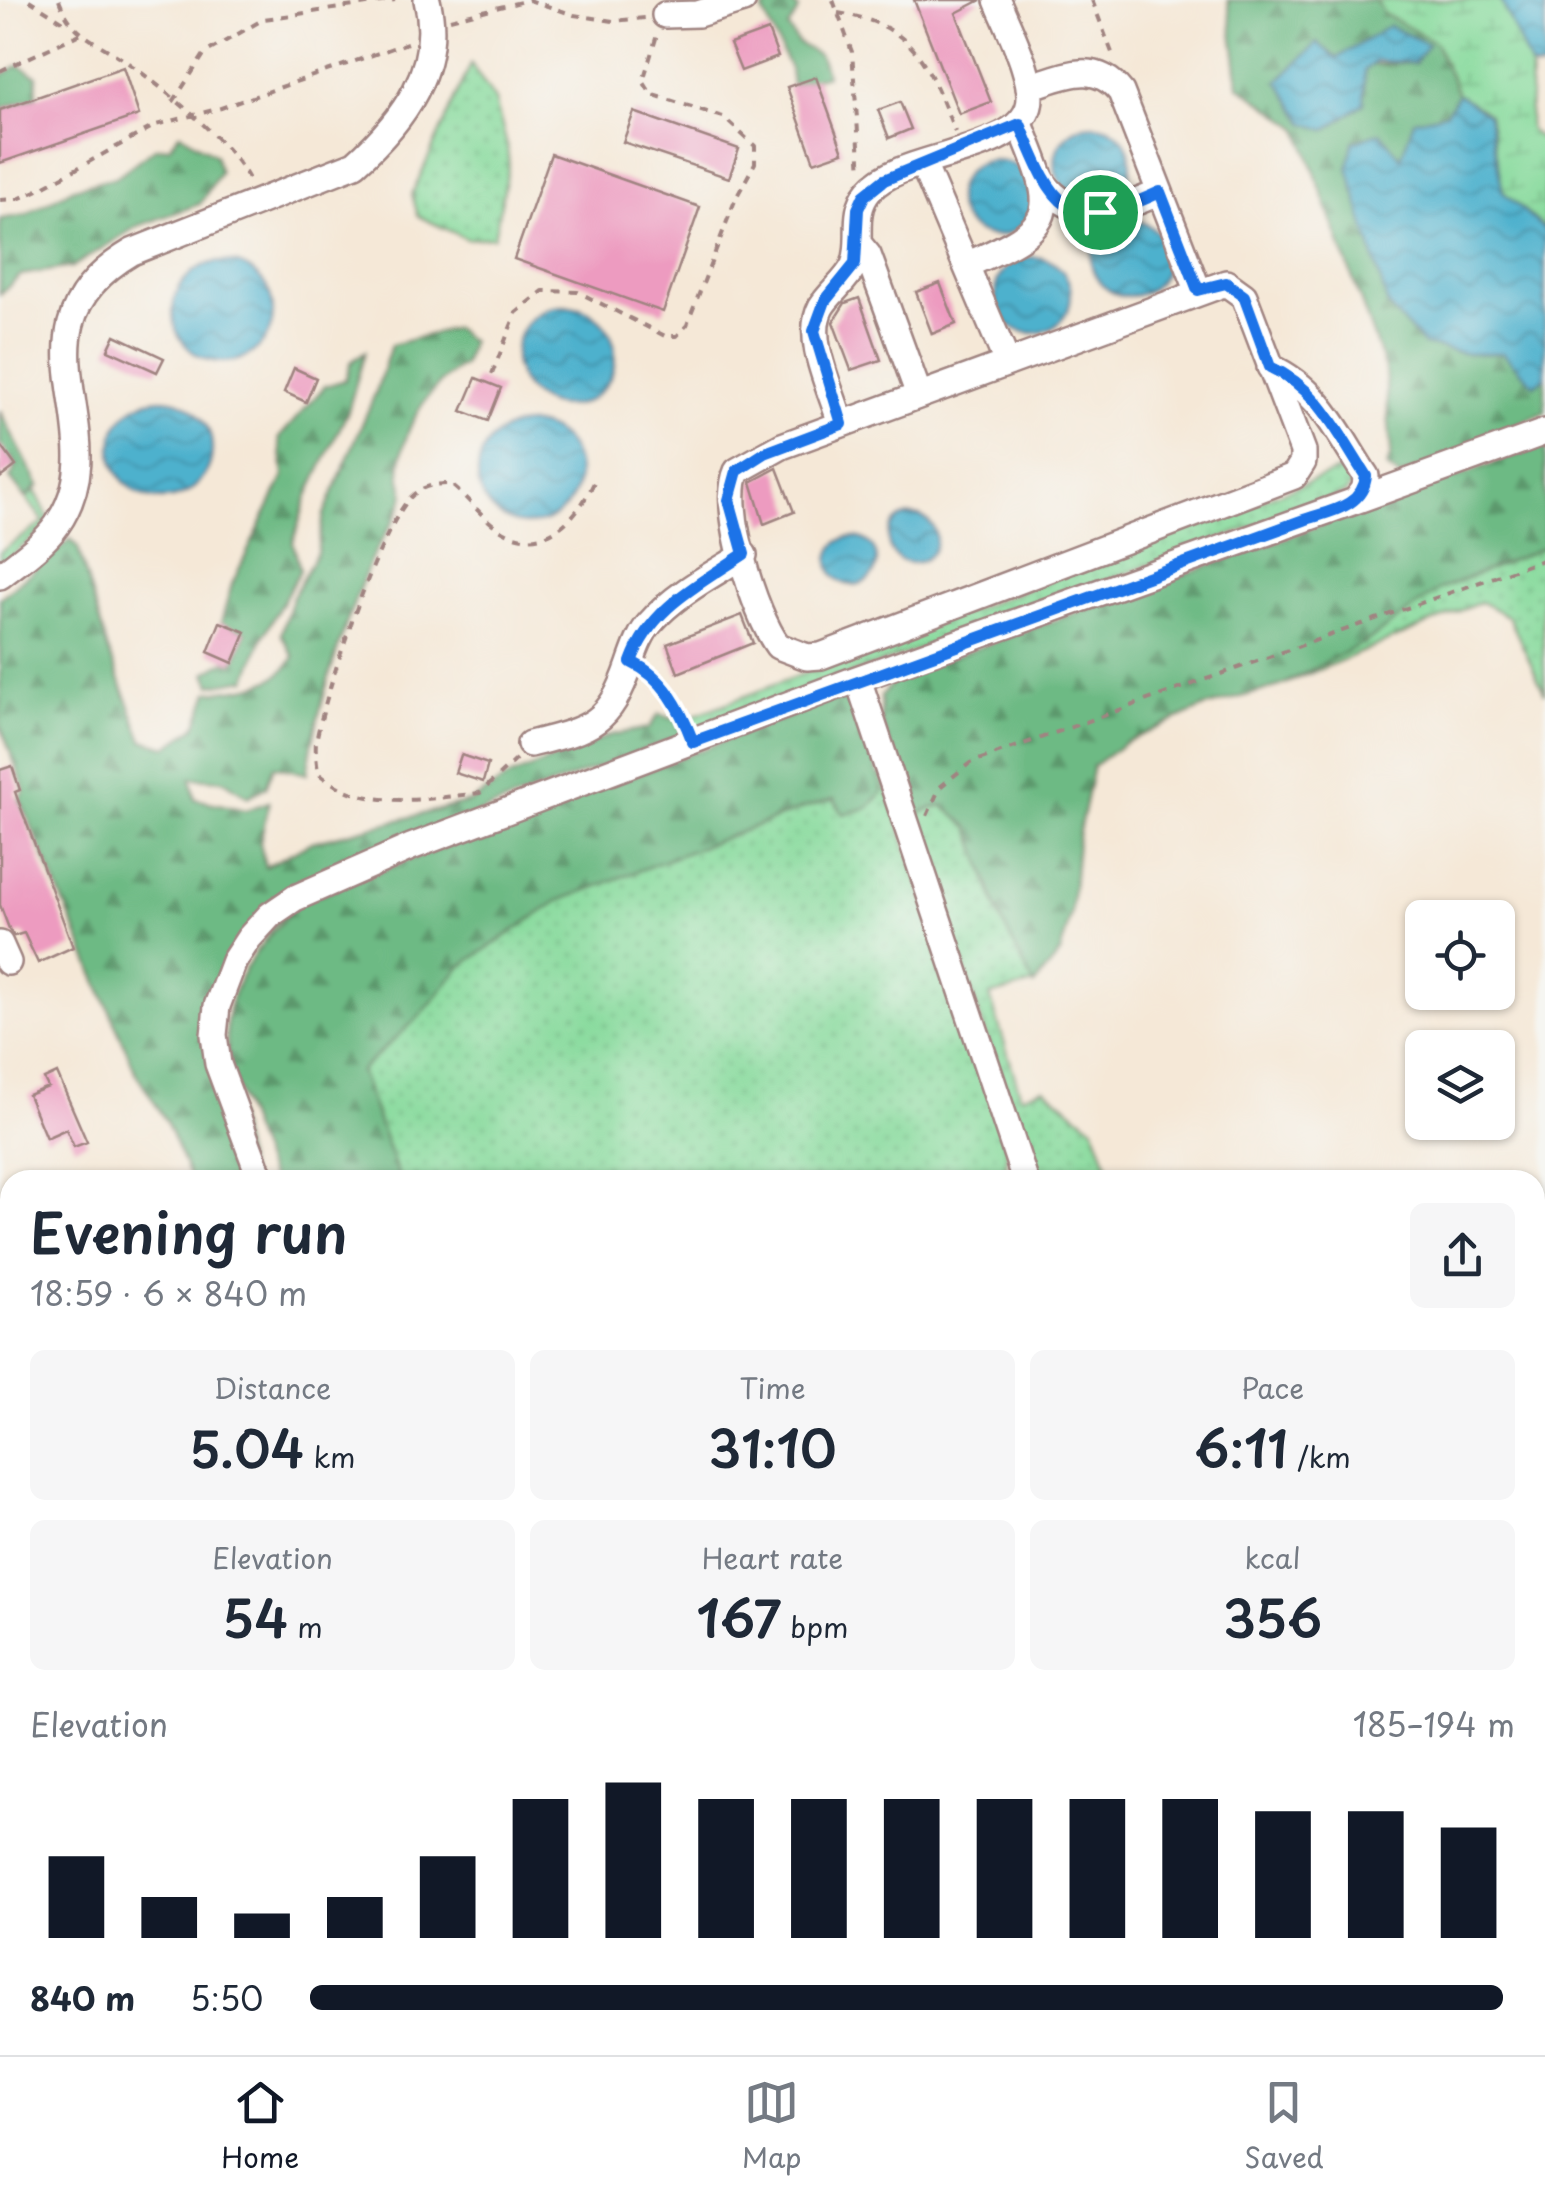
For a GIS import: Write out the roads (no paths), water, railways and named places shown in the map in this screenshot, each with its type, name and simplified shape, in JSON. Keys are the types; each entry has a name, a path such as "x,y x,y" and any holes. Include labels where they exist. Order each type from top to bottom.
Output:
{"street":[{"path":"0,576 58,524 69,498 76,468 63,344 68,315 80,291 101,269 132,252 355,164 382,139 423,78 431,34 426,0"},
{"path":"664,17 698,14 743,0"},
{"path":"842,424 814,331 825,301 855,264 858,209 872,187 1020,124 1028,109 1029,86 997,0"},
{"path":"1029,86 1086,70 1113,82 1122,92 1198,290"},
{"path":"966,265 1033,232 1046,203 1043,183 1020,124"},
{"path":"924,164 1007,362"},
{"path":"1043,183 1067,207 1083,212 1135,204 1160,192"},
{"path":"858,243 868,255 919,394"},
{"path":"1226,283 1244,296 1302,452 1303,462 1286,481 821,656 808,658 778,646 764,624 729,500 737,471 765,453 1198,290 1226,283"},
{"path":"1270,367 1298,380 1320,401 1366,476 1364,489 1355,501"},
{"path":"258,1170 218,1064 214,1035 217,1006 234,960 270,915 347,873 858,679 1545,432"},
{"path":"530,744 580,732 601,721 614,704 648,625 744,554"},
{"path":"858,679 1022,1170"}],"water":[{"path":"1501,0 1545,0 1545,69 1531,68"},
{"path":"1389,26 1428,44 1415,63 1377,61 1365,70 1364,103 1326,130 1305,123 1278,81 1317,43 1337,58"},
{"path":"1458,94 1488,115 1503,192 1545,230 1545,377 1534,385 1503,353 1467,354 1424,345 1388,306 1348,168 1353,142 1380,132 1401,158 1414,120 1446,113"},
{"path":"1093,125 1120,136 1131,163 1120,190 1093,201 1066,190 1055,163 1066,136"},
{"path":"995,160 1022,171 1033,198 1022,225 995,236 968,225 957,198 968,171"},
{"path":"1129,220 1144,222 1156,231 1165,243 1165,273 1156,285 1144,294 1129,296 1114,294 1102,285 1093,273 1091,258 1093,243 1102,231 1114,222"},
{"path":"1033,257 1048,259 1060,268 1069,280 1069,310 1060,322 1048,331 1033,333 1018,331 1006,322 997,310 995,295 997,280 1006,268 1018,259"},
{"path":"223,262 242,266 258,277 269,293 273,312 269,331 258,347 242,358 223,362 204,358 188,347 177,331 173,312 177,293 188,277 204,266"},
{"path":"565,306 584,310 600,321 611,337 615,356 611,375 600,391 584,402 565,406 546,402 530,391 519,375 515,356 519,337 530,321 546,310"},
{"path":"162,399 181,403 197,414 208,430 212,449 208,468 197,484 181,495 162,499 143,495 127,484 116,468 112,449 116,430 127,414 143,403"},
{"path":"528,424 547,428 563,439 574,455 578,474 574,493 563,509 547,520 528,524 509,520 493,509 482,493 478,474 482,455 493,439 509,428"},
{"path":"912,515 929,522 936,539 929,556 912,563 895,556 888,539 895,522"},
{"path":"853,537 870,544 877,561 870,578 853,585 836,578 829,561 836,544"}]}
